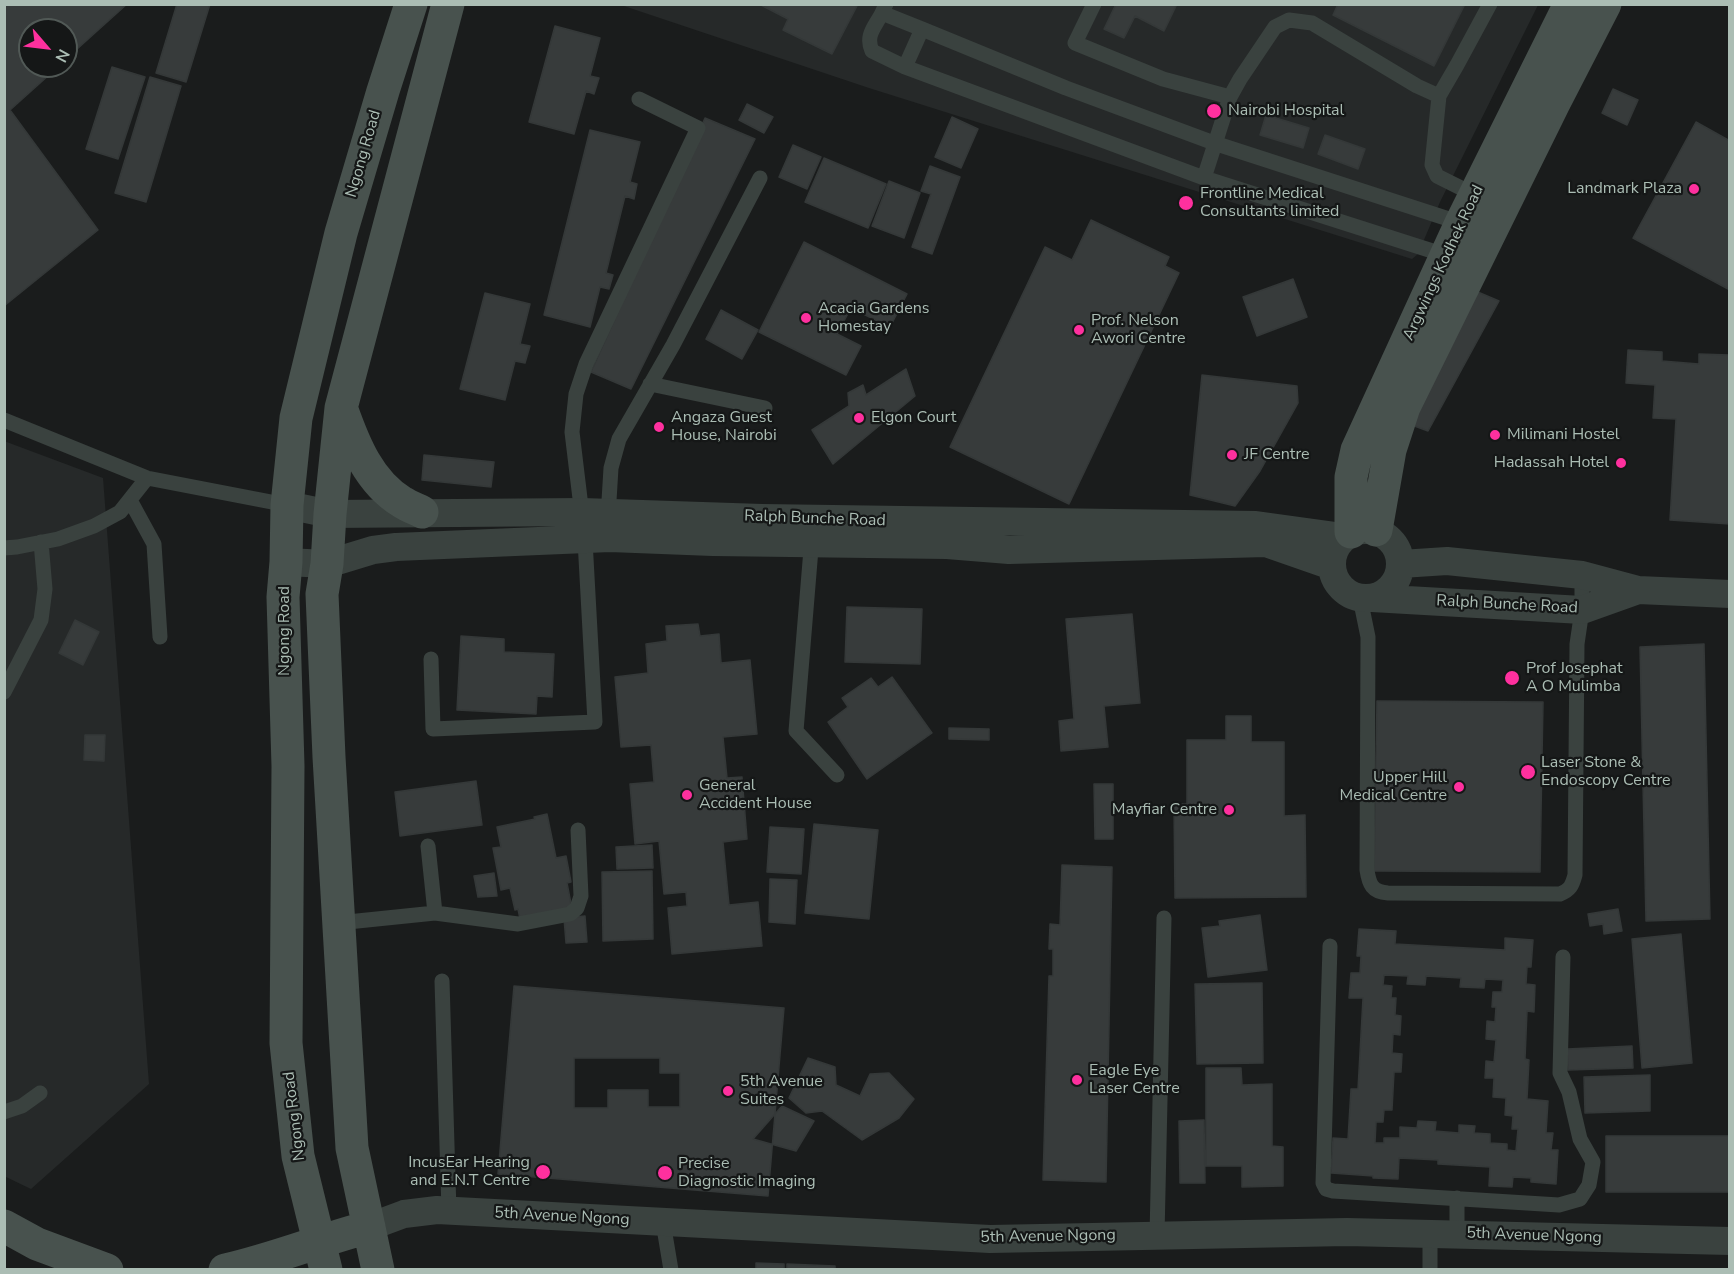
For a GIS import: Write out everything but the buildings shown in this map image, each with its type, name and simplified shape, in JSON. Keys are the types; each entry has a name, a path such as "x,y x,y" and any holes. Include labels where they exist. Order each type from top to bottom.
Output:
{"main road":[{"name":"Ngong Road","path":"322,1255 298,1156 286,1043 288,765 284,597 287,505 296,418 341,234 411,4"},
{"path":"376,1269 352,1148 338,923 322,594 342,408 448,4"},
{"name":"Argwings Kodhek Road","path":"1357,533 1390,450 1404,407 1481,252 1480,209 1570,4"},
{"name":"Argwings Kodhek Road","path":"1357,533 1351,477 1357,450 1446,256 1554,103 1605,4"},
{"path":"342,408 363,460 381,485 400,501 422,512"},
{"path":"4,1226 37,1244 107,1269"},
{"path":"225,1269 272,1258 322,1255 369,1227"}],"street":[{"name":"Ralph Bunche Road","path":"287,505 330,514 422,512 596,526 1266,543 1332,566"},
{"name":"Ralph Bunche Road","path":"1007,536 1256,525 1357,533"},
{"name":"Ralph Bunche Road","path":"286,562 327,564 373,550 596,526"},
{"path":"1332,566 1334,577 1340,587 1349,594 1366,598 1383,594 1393,586 1399,576 1401,564 1394,542 1357,533"},
{"name":"Argwings Kodhek Road","path":"1332,566 1332,555 1336,546 1357,533"},
{"name":"Ralph Bunche Road","path":"1401,564 1447,561 1582,575 1638,590 1730,594"},
{"name":"Ralph Bunche Road","path":"1366,598 1582,610 1638,590"},
{"name":"5th Avenue Ngong","path":"369,1227 404,1214 437,1210 990,1239 1347,1232 1730,1241"}],"lane":[{"path":"1094,4 1075,43 1163,79 1230,97"},
{"path":"1480,209 1437,176 1432,165 1439,96 1490,4"},
{"path":"1480,209 1214,143 1066,88 922,29 884,9 869,37 872,51 905,67 1204,177 1446,256 1481,252"},
{"path":"1204,177 1230,97 1275,27 1289,20 1312,23 1417,86 1439,96"},
{"path":"905,67 922,29"},
{"path":"596,526 572,432 576,394 591,353 698,128 639,99"},
{"path":"431,659 433,729 595,722 596,526 619,439 673,345 760,178"},
{"path":"650,384 765,408"},
{"path":"4,420 147,478 287,505"},
{"path":"4,548 58,539 94,526 120,512 147,478"},
{"path":"130,500 154,544 160,637"},
{"path":"812,532 796,731 837,775"},
{"path":"4,692 41,620 45,589 41,542"},
{"path":"1366,598 1368,637 1367,870 1369,882 1379,892 1560,894 1568,891 1573,885 1576,866 1576,644 1582,610 1582,575"},
{"path":"338,923 435,913 518,924 570,914 577,908 581,896 578,830"},
{"path":"429,846 435,913"},
{"path":"1157,1236 1164,918"},
{"path":"1330,946 1323,1183 1326,1189 1559,1205 1580,1199 1589,1185 1593,1162 1580,1139 1569,1092 1560,1073 1563,957"},
{"path":"442,981 449,1211"},
{"path":"4,1112 21,1106 40,1093"},
{"path":"1430,1269 1457,1198"},
{"path":"663,1222 670,1269"}],"shaded area":[{"name":"Nairobi Hospital","path":"621,5 1538,5 1440,202 1418,254 1412,259 869,88"},
{"path":"4,441 103,478 149,1084 31,1189 4,1176"}],"place":[{"name":"Nairobi Hospital","path":"1214,111"},
{"name":"Landmark Plaza","path":"1694,189"},
{"name":"Frontline Medical Consultants limited","path":"1186,203"},
{"name":"Acacia Gardens Homestay","path":"806,318"},
{"name":"Prof. Nelson Awori Centre","path":"1079,330"},
{"name":"Elgon Court","path":"859,418"},
{"name":"Angaza Guest House, Nairobi","path":"659,427"},
{"name":"Milimani Hostel","path":"1495,435"},
{"name":"JF Centre","path":"1232,455"},
{"name":"Hadassah Hotel","path":"1621,463"},
{"name":"Prof Josephat A O Mulimba","path":"1512,678"},
{"name":"Laser Stone & Endoscopy Centre","path":"1528,772"},
{"name":"Upper Hill Medical Centre","path":"1459,787"},
{"name":"General Accident House","path":"687,795"},
{"name":"Mayfiar Centre","path":"1229,810"},
{"name":"Eagle Eye Laser Centre","path":"1077,1080"},
{"name":"5th Avenue Suites","path":"728,1091"},
{"name":"IncusEar Hearing and E.N.T Centre","path":"543,1172"},
{"name":"Precise Diagnostic Imaging","path":"665,1173"}]}
